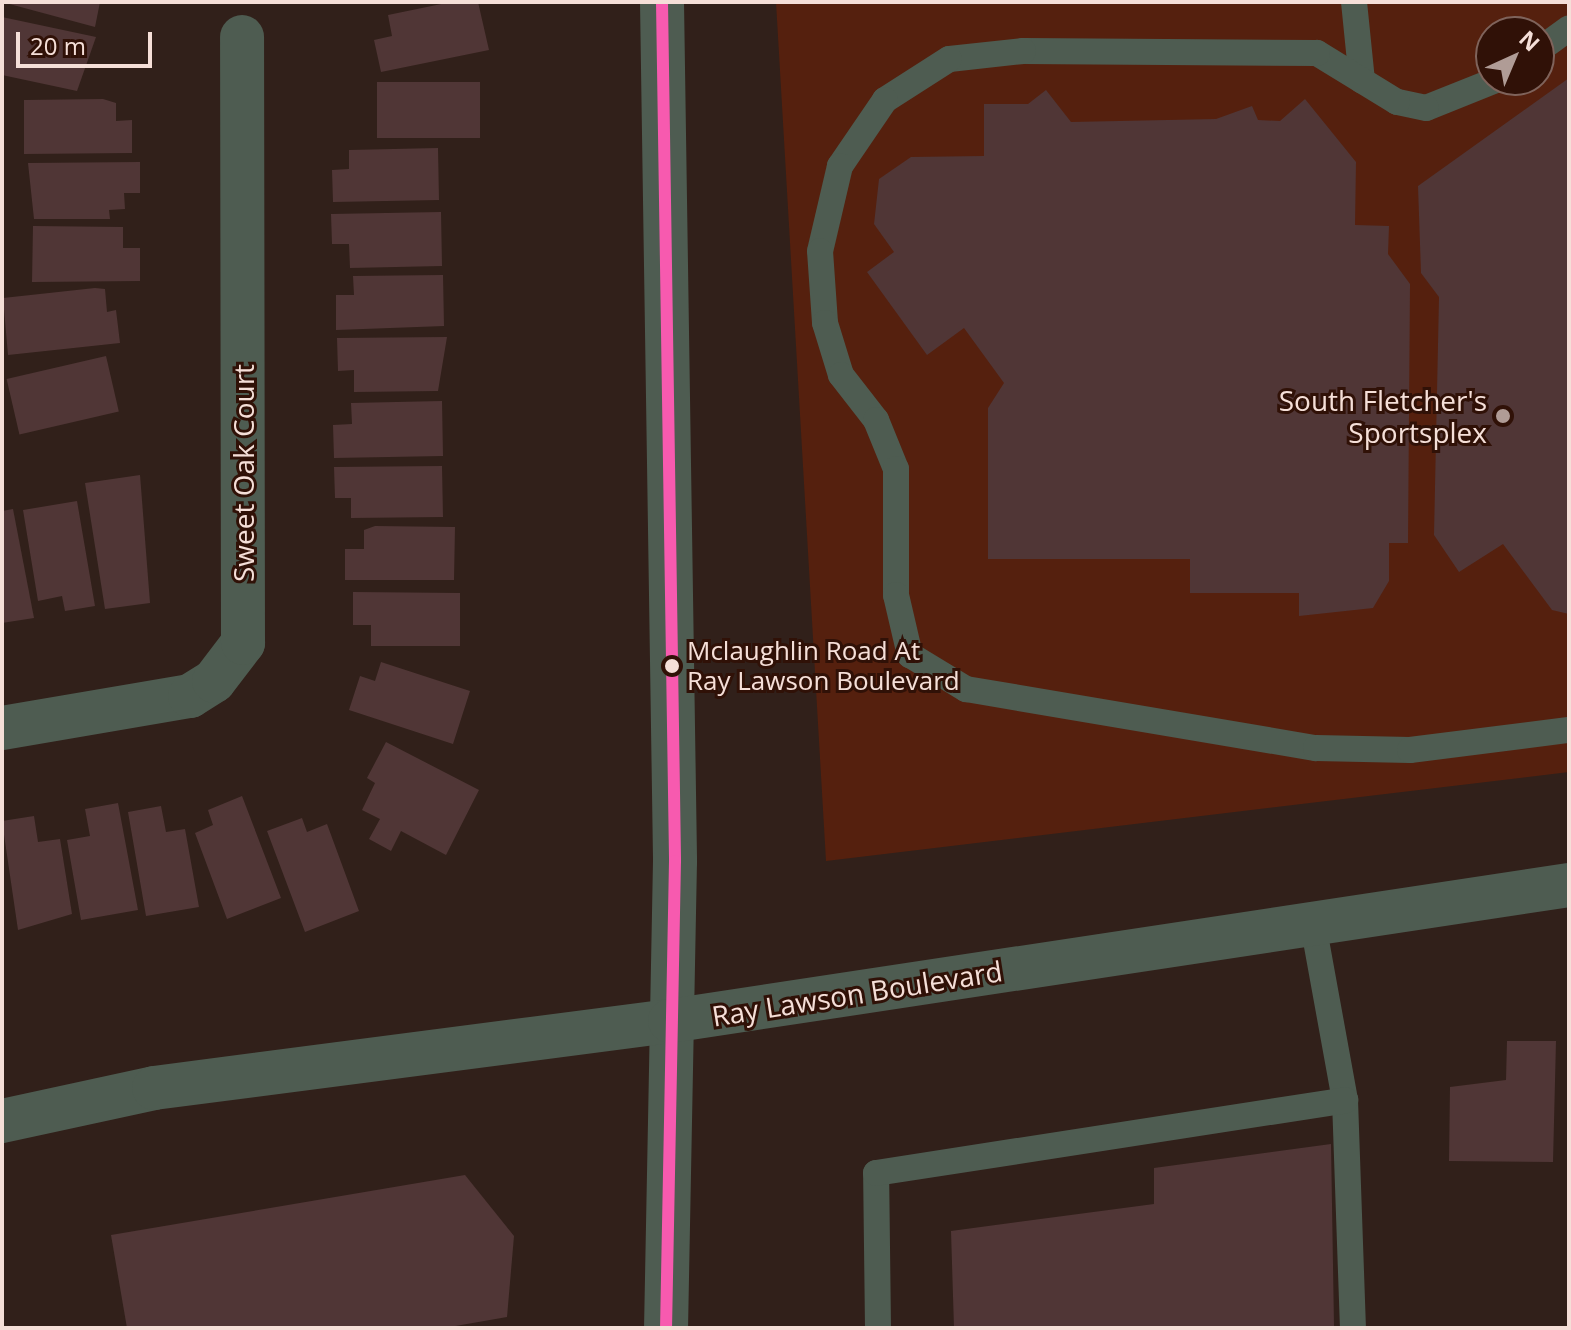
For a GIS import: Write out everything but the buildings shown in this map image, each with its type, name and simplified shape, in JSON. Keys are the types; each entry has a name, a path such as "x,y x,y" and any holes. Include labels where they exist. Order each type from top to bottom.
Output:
{"street":[{"path":"662,2 675,861 666,1328"},
{"name":"Sweet Oak Court","path":"2,728 190,696 214,681 243,643 242,37"},
{"name":"Ray Lawson Boulevard","path":"2,1121 154,1088 670,1021 1569,885"}],"lane":[{"path":"1354,2 1362,81"},
{"path":"1475,88 1426,108 1362,81 1317,53 1023,51 949,59 885,100 840,166 820,251 825,323 841,375 876,420 896,469 896,595 910,655 966,689 1316,748 1410,750 1569,730"},
{"path":"1313,924 1345,1100 1353,1328"},
{"path":"878,1328 876,1173 1345,1100"}],"shaded area":[{"path":"776,2 1569,2 1569,772 826,861"}],"transit line":[{"path":"662,2 675,861 666,1328"}],"place":[{"name":"South Fletcher's Sportsplex","path":"1503,416"},
{"name":"Mclaughlin Road At Ray Lawson Boulevard","path":"672,666"}]}
